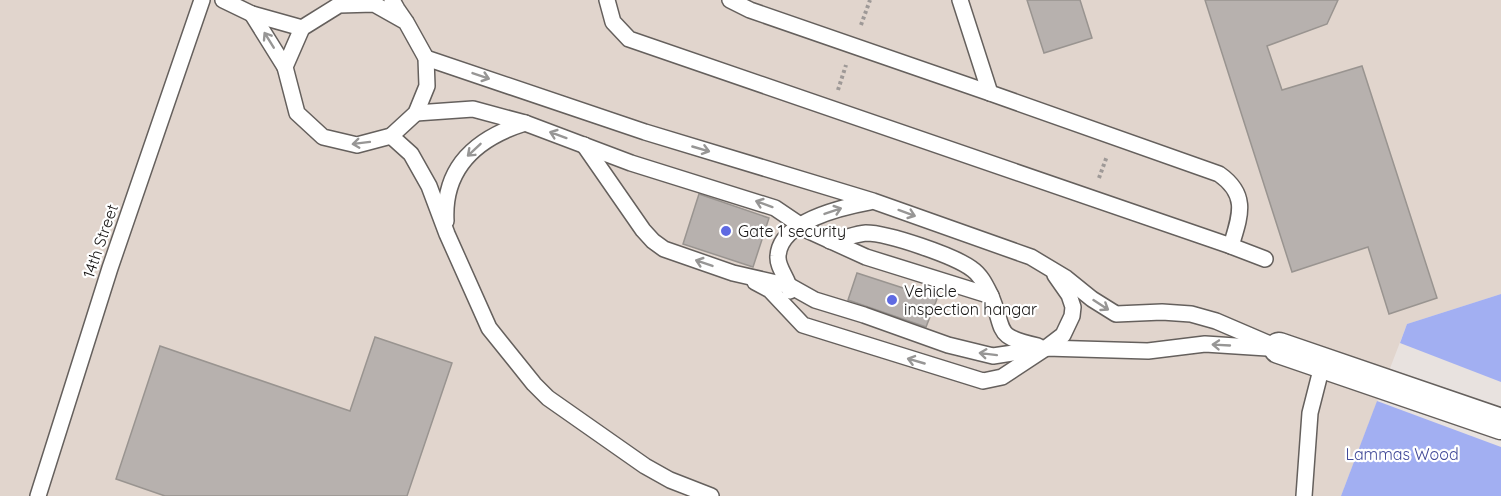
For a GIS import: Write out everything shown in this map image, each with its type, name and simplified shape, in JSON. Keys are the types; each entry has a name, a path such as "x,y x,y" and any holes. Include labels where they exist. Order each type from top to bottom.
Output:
{"street":[{"path":"1279,348 1501,424"}],"lane":[{"name":"14th Street","path":"38,496 110,268 202,0"},
{"path":"223,0 252,14 302,28"},
{"path":"252,14 285,67 297,113 323,137 357,145 391,136 416,113 427,86 426,58 393,0"},
{"path":"607,0 613,22 629,39 1265,259"},
{"path":"730,0 1219,174 1237,190 1240,201 1239,218 1231,246"},
{"path":"960,0 990,93"},
{"path":"285,67 302,28 341,2 375,4 406,22"},
{"path":"426,58 645,132 873,201 1031,257 1066,278 1104,308 1116,314 1162,312 1191,314 1216,321 1279,348"},
{"path":"416,113 473,109 497,114 631,163 775,208 830,242 866,257 991,296"},
{"path":"447,234 445,206 449,186 459,165 489,137 525,123"},
{"path":"391,136 411,154 429,186 447,234 489,328 534,384 548,398 651,470 711,496"},
{"path":"584,145 652,241 664,249 760,284 770,291 796,320 812,328 983,381 1002,377 1063,335 1072,316 1073,308 1065,289 1044,265"},
{"path":"796,320 790,286 778,258 780,249 789,234 817,217 873,201"},
{"path":"830,242 873,234 955,259 972,268 982,280 991,296 1001,327 1012,340 1046,348"},
{"path":"733,273 790,286 815,300 993,356 1046,348 1148,351 1205,344 1279,348"},
{"path":"1304,496 1310,413 1323,362"}],"path":[{"path":"1092,198 1114,136"}],"shaded area":[{"path":"0,0 1501,0 1501,294 1407,324 1341,496 0,496"}],"green space":[{"path":"1501,294 1501,382 1400,343 1407,324"},
{"name":"Lammas Wood","path":"1377,401 1501,447 1501,496 1341,496"}],"building":[{"path":"1027,0 1080,0 1092,38 1044,53"},
{"path":"1205,0 1338,0 1327,24 1267,46 1282,90 1362,66 1437,298 1389,314 1368,247 1292,272"},
{"name":"Gate 1 security","path":"699,194 769,218 753,267 683,244"},
{"name":"Vehicle inspection hangar","path":"857,273 937,299 926,327 848,300"},
{"path":"375,337 452,363 407,496 165,496 116,479 160,346 350,411"}],"place":[{"name":"Gate 1 security","path":"726,231"},
{"name":"Vehicle inspection hangar","path":"892,300"}]}
